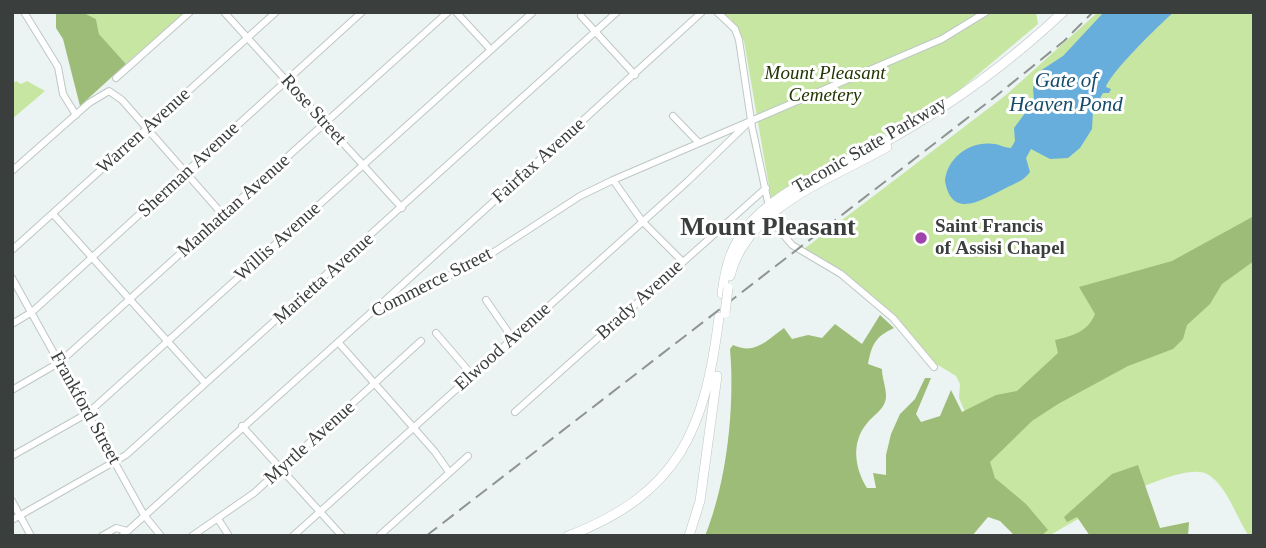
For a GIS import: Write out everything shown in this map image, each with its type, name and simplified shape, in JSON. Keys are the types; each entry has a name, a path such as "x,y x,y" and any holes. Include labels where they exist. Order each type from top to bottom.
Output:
{"highway":[{"name":"Taconic State Parkway","path":"689,536 701,492 725,291 741,249 769,211 949,102 1015,54 1063,12"},
{"name":"Taconic State Parkway","path":"769,211 957,104 1017,60 1071,12"},
{"name":"Taconic State Parkway","path":"568,536 601,522 630,504 657,481 679,454 706,398 722,315"}],"street":[{"path":"24,12 58,67 62,94 76,115"},
{"path":"116,78 190,12"},
{"name":"Rose Street","path":"224,12 402,208"},
{"name":"Warren Avenue","path":"12,250 276,12"},
{"name":"Sherman Avenue","path":"12,324 32,312 287,80 353,15 362,12"},
{"name":"Manhattan Avenue","path":"12,390 60,362 448,12"},
{"path":"456,12 491,50"},
{"name":"Willis Avenue","path":"12,456 88,413 533,12"},
{"name":"Marietta Avenue","path":"12,520 115,463 402,208 617,12"},
{"name":"Fairfax Avenue","path":"375,309 702,12"},
{"path":"717,12 735,29 739,40 769,211 786,240 838,271 892,318 934,367"},
{"name":"Commerce Street","path":"124,533 375,309 477,262 580,196 942,39 986,12"},
{"path":"581,16 635,75"},
{"path":"12,171 76,115 109,91 122,100 223,215"},
{"path":"673,116 699,143"},
{"name":"Commerce Street","path":"712,158 751,120"},
{"name":"Elwood Avenue","path":"293,536 712,158"},
{"path":"613,180 642,221 683,262"},
{"name":"Brady Avenue","path":"515,412 766,188"},
{"path":"53,214 205,383"},
{"name":"Frankford Street","path":"12,278 144,515 161,536"},
{"path":"486,300 513,339"},
{"path":"436,332 472,375"},
{"name":"Myrtle Avenue","path":"192,536 282,469 421,341"},
{"path":"338,342 449,472"},
{"path":"242,426 342,536"},
{"path":"379,536 468,456"},
{"path":"12,500 31,536"},
{"path":"218,519 229,536"},
{"path":"102,536 116,528 124,533"}],"green space":[{"path":"56,12 82,12 96,19 99,34 126,64 80,106 63,39 56,28"},
{"path":"82,12 185,12 126,64 99,34 96,19"},
{"name":"Mount Pleasant Cemetery","path":"721,12 1036,12 1038,24 951,97 771,198 744,41 731,19"},
{"path":"1098,12 1254,12 1254,536 1249,536 1226,493 1214,479 1207,474 1194,472 1152,483 1104,505 1049,536 1037,536 989,469 959,398 960,384 956,376 933,362 904,326 881,306 804,249 1006,95"},
{"path":"16,81 21,84 27,81 45,91 12,119 12,85"},
{"path":"1254,216 1254,261 1222,284 1210,304 1187,325 1183,339 1173,349 1128,366 1058,404 1032,421 990,462 995,478 1026,504 1048,530 1041,536 1015,536 1000,521 988,517 972,536 705,536 719,492 728,444 730,349 733,345 748,348 760,345 784,328 792,339 808,335 822,338 835,324 862,344 880,315 894,328 878,338 871,351 868,364 882,369 886,400 863,429 856,454 859,472 867,488 876,488 873,473 886,475 886,455 891,434 900,414 915,399 925,378 931,378 916,414 921,422 940,416 951,390 962,412 996,395 1017,391 1058,353 1055,340 1079,332 1092,320 1095,314 1079,287 1172,261"},
{"path":"1138,465 1160,528 1189,522 1188,536 1090,536 1077,517 1067,522 1064,517 1112,474"}],"water":[{"name":"Gate of Heaven Pond","path":"1104,12 1174,12 1109,80 1106,87 1111,89 1109,93 1103,93 1093,111 1092,129 1080,148 1068,158 1050,159 1031,149 1026,158 1030,172 1022,180 970,204 954,201 945,181 955,158 969,148 986,143 1011,148 1015,141 1014,128 1034,101 1033,88 1037,73 1063,56"}],"railway":[{"path":"426,536 996,96 1064,41 1093,12"}],"place":[{"name":"Saint Francis of Assisi Chapel","path":"921,238"}],"district":[{"name":"Mount Pleasant","path":"768,228"}]}
